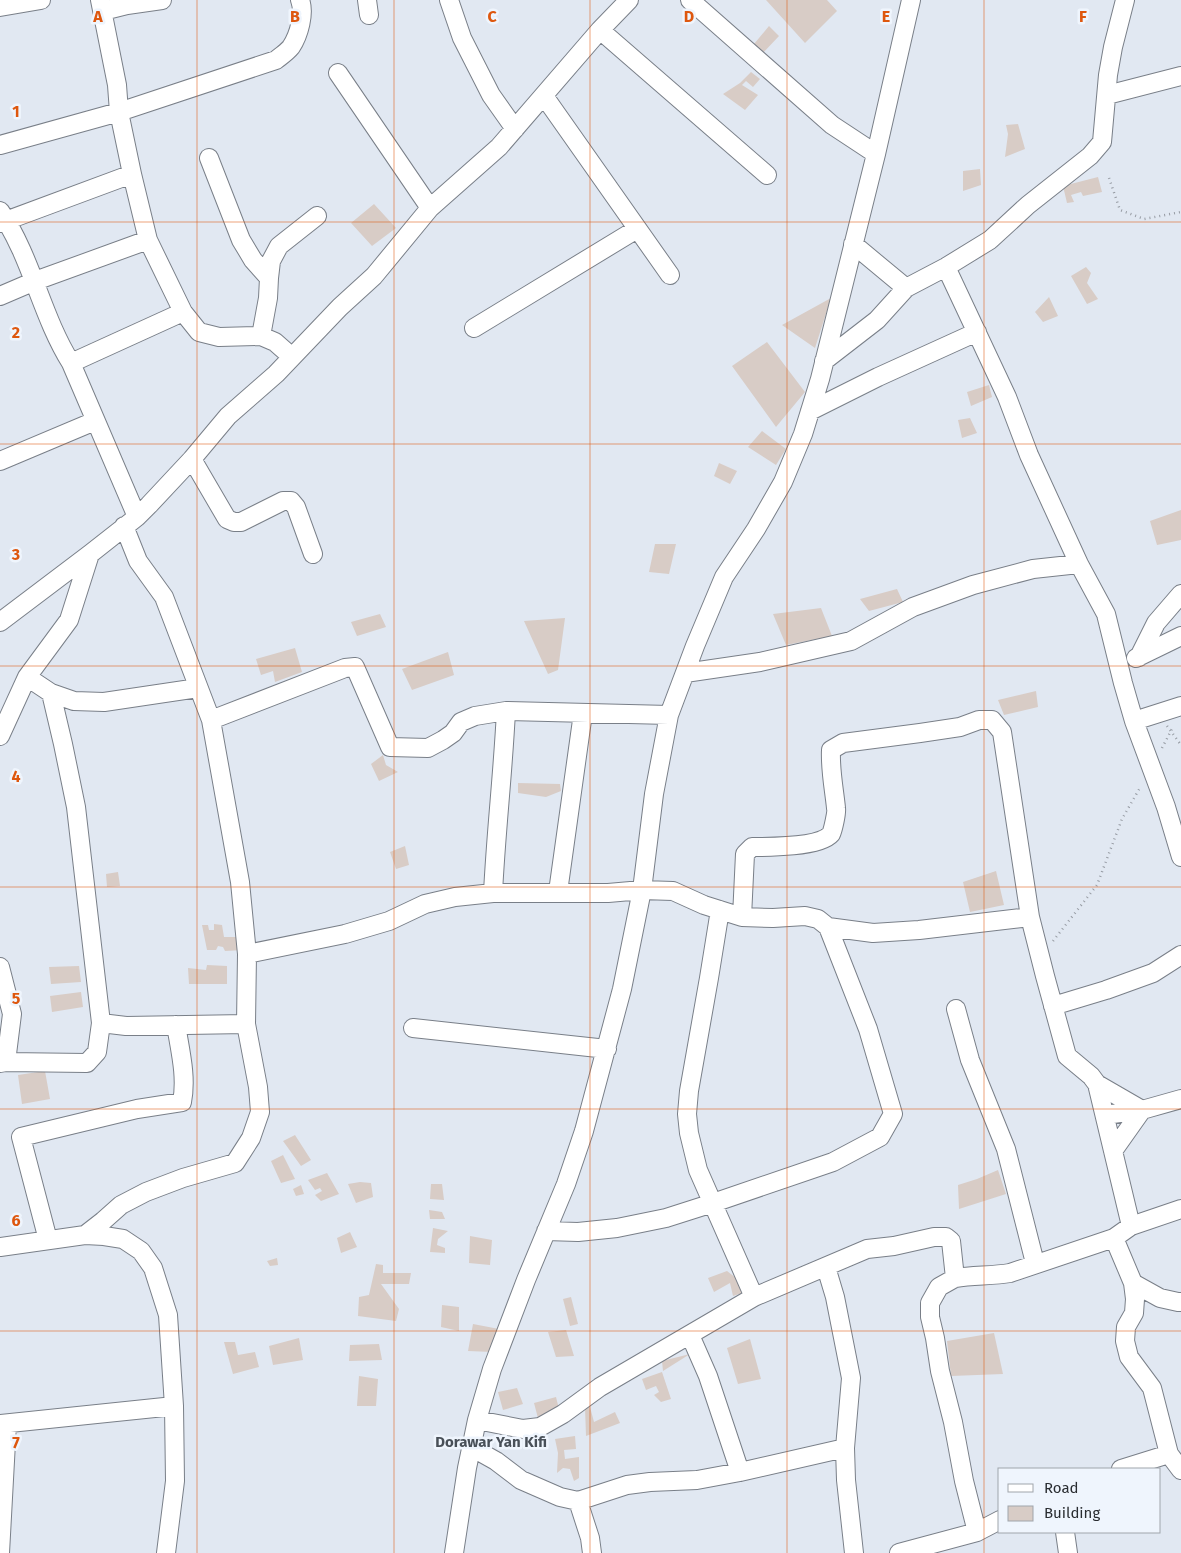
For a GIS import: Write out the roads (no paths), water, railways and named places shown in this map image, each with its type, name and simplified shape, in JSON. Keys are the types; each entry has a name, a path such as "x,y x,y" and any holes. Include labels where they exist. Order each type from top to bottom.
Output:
{"street":[{"path":"0,7 41,0"},
{"path":"162,0 127,5 101,6 132,174 148,240 183,312 199,332 219,337 261,336 275,342 292,357"},
{"path":"0,145 120,112 276,60 292,46 300,28 302,6 300,0"},
{"path":"449,0 462,38 491,95 515,129"},
{"path":"0,622 131,522 192,460 228,416 276,374 340,307 374,276 430,208 499,147 628,0"},
{"path":"690,0 832,125 876,154"},
{"path":"454,1553 471,1447 492,1369 566,1184 607,1049 622,990 642,890 654,794 669,715 695,646 724,578 756,529 783,482 803,434 824,361 876,154 911,0"},
{"path":"824,361 877,320 906,288 946,267 990,240 1028,205 1090,156 1102,142 1113,47 1125,0"},
{"path":"600,30 767,175"},
{"path":"338,73 430,208"},
{"path":"1107,95 1181,76"},
{"path":"544,96 670,275"},
{"path":"209,158 241,240 253,260 268,278"},
{"path":"85,1235 121,1205 146,1192 184,1178 235,1163 252,1138 260,1112 258,1087 246,1024 248,954 240,882 211,720 164,597 138,561 131,522 95,421 71,363 50,321 35,281 2,218 132,174"},
{"path":"261,336 268,298 268,278 271,261 279,246 317,216"},
{"path":"474,328 637,229"},
{"path":"0,296 35,281 148,240"},
{"path":"853,244 906,288"},
{"path":"946,267 1008,397 1029,455 1079,564 1106,614 1134,721 1166,807 1181,856"},
{"path":"71,363 183,312"},
{"path":"810,411 878,377 977,332"},
{"path":"0,461 95,421"},
{"path":"192,460 227,519 234,522 241,522 283,501 291,501 296,506 313,554"},
{"path":"0,736 26,677 69,620 90,554"},
{"path":"685,673 760,662 851,641 913,607 973,585 1033,569 1079,564"},
{"path":"1139,657 1156,623 1181,594"},
{"path":"1119,666 1181,636"},
{"path":"211,720 345,668 355,667 390,747 428,748 443,740 461,722 474,716 506,711 669,715"},
{"path":"26,677 51,693 74,701 104,702 198,688"},
{"path":"0,967 12,1014 3,1062 87,1063 97,1052 101,1023 76,807 51,693"},
{"path":"1134,721 1181,706"},
{"path":"493,893 506,711"},
{"path":"558,892 584,713"},
{"path":"742,917 745,854 752,848 814,842 824,839 831,833 837,811 830,766 830,750 843,743 960,727 979,720 992,720 1002,732 1030,917 1053,1006 1067,1056 1091,1076 1097,1084 1131,1226"},
{"path":"248,954 345,934 389,921 425,904 440,900 493,893 558,892 608,894 642,890 673,891 704,905 742,917 806,916 818,919 828,927 868,1028 893,1114 880,1137 833,1162 666,1218 617,1228 578,1232 546,1231"},
{"path":"720,910 689,1091 687,1114 689,1133 698,1170 754,1297"},
{"path":"828,927 873,933 919,930 1030,917"},
{"path":"1053,1006 1153,973 1181,954"},
{"path":"956,1009 970,1060 1006,1148 1036,1263"},
{"path":"101,1023 126,1026 246,1024"},
{"path":"48,1240 21,1137 137,1109 182,1102 184,1093 183,1066 176,1025"},
{"path":"413,1028 607,1049"},
{"path":"1097,1084 1142,1110"},
{"path":"1105,1115 1142,1110 1181,1099"},
{"path":"1113,1151 1142,1110"},
{"path":"977,1532 964,1481 930,1317 930,1303 939,1287 956,1278 1010,1273 1114,1238 1131,1226 1181,1209"},
{"path":"0,1247 85,1235 122,1238 141,1251 154,1268 168,1315 174,1406 175,1480 166,1553"},
{"path":"477,1420 523,1429 540,1427 563,1414 600,1387 754,1297 867,1249 894,1246 934,1237 946,1237 952,1241 956,1278"},
{"path":"1114,1238 1133,1283 1134,1313 1126,1328 1125,1341 1129,1357 1152,1388 1169,1454 1181,1470"},
{"path":"826,1267 835,1297 851,1378 845,1448 846,1480 854,1553"},
{"path":"1133,1283 1160,1298 1181,1302"},
{"path":"690,1335 708,1376 740,1472"},
{"path":"0,1553 4,1424 174,1406"},
{"path":"471,1447 496,1462 520,1480 560,1497 578,1501 627,1485 696,1480 845,1448"},
{"path":"1125,1468 1169,1454"},
{"path":"578,1501 590,1538 592,1553"},
{"path":"899,1553 977,1532 998,1521"},
{"path":"1065,1533 1068,1553"}],"district":[{"name":"Dorawar Yan Kifi","path":"491,1442"}]}
